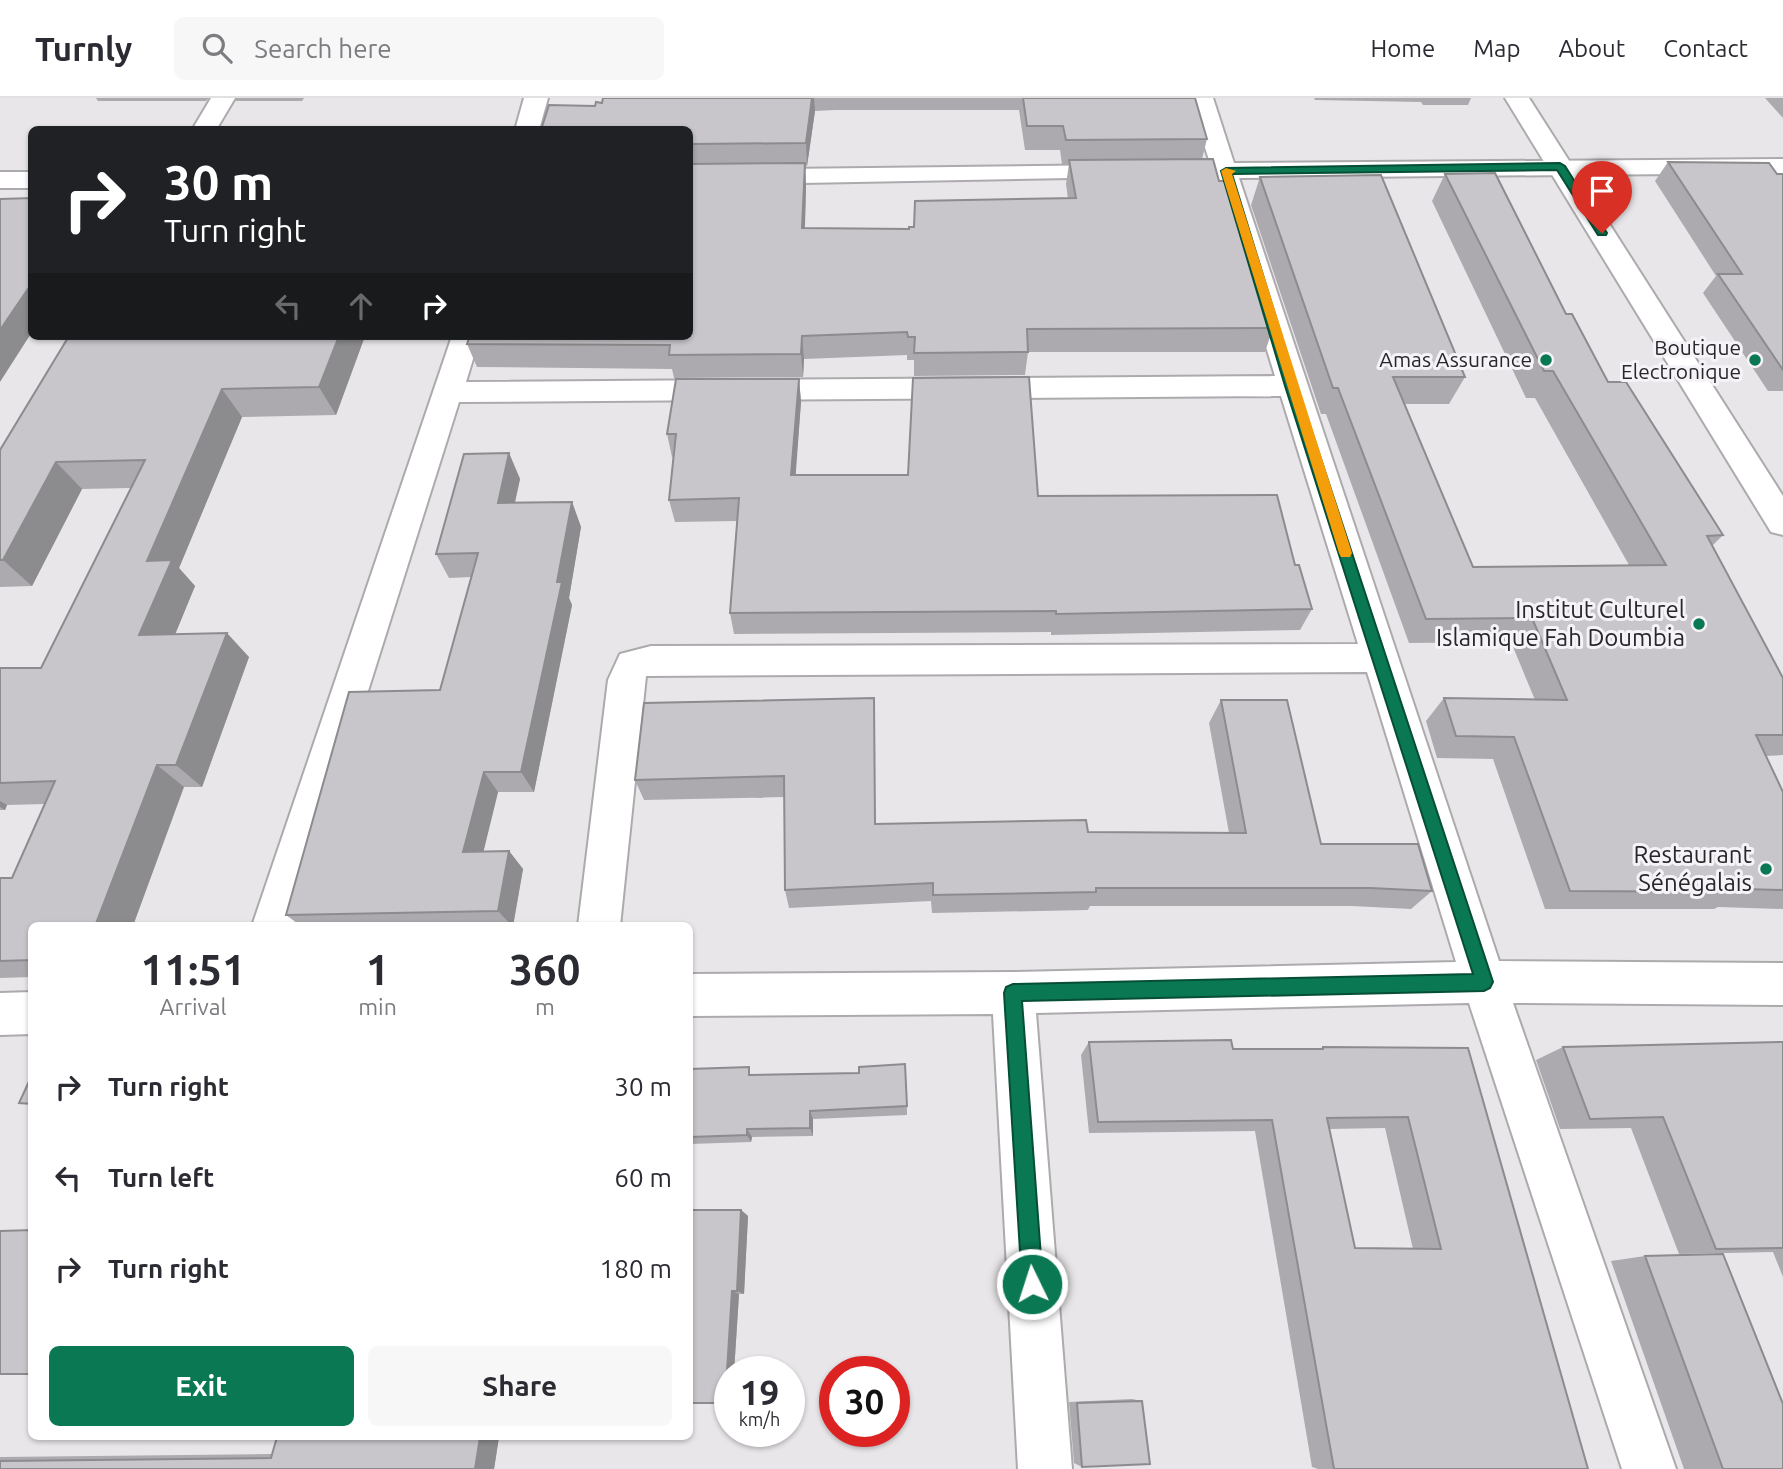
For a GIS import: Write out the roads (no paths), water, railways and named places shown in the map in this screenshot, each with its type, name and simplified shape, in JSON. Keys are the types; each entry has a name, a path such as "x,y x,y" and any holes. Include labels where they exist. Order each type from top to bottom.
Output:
{"street":[{"path":"206,126 223,98"},
{"path":"528,126 536,98"},
{"path":"1201,98 1484,982 1649,1469"},
{"path":"1517,98 1783,523"},
{"path":"1185,171 1783,166"},
{"path":"693,178 1143,172"},
{"path":"0,180 28,180"},
{"path":"274,922 465,340"},
{"path":"449,392 1291,386"},
{"path":"599,922 626,680 634,664 651,660 1380,658"},
{"path":"693,995 1013,993 1484,982 1783,984"},
{"path":"1013,993 1045,1469"},
{"path":"0,1014 28,1013"}],"place":[{"name":"Amas Assurance","path":"1546,360"},
{"name":"Boutique Electronique","path":"1755,360"},
{"name":"Institut Culturel Islamique Fah Doumbia","path":"1699,624"},
{"name":"Restaurant Sénégalais","path":"1766,869"}]}
